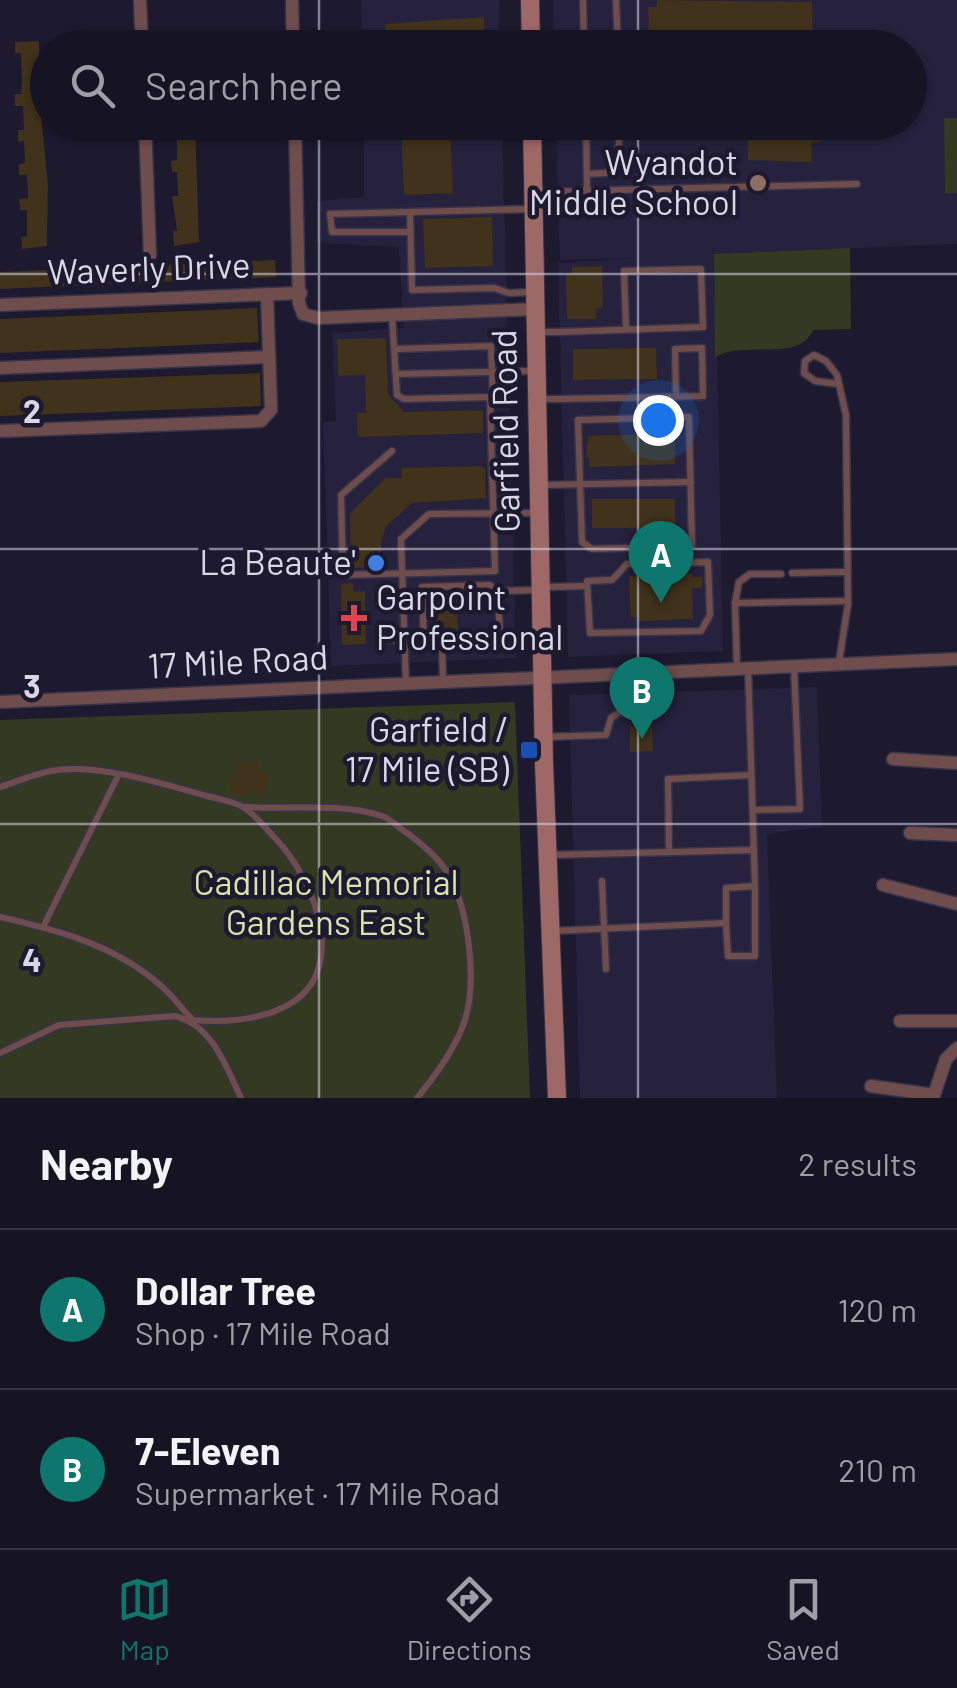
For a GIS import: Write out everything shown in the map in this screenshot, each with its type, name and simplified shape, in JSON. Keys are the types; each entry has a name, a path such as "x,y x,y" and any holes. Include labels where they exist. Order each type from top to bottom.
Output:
{"main road":[{"path":"530,0 531,30"},
{"name":"Garfield Road","path":"532,140 544,738 557,1098"}],"street":[{"path":"140,0 141,30"},
{"path":"292,0 293,30"},
{"path":"146,140 150,255"},
{"path":"296,140 300,308 309,318 536,301"},
{"name":"Waverly Drive","path":"0,304 301,293"},
{"path":"0,431 256,422 267,417 271,410 267,294"},
{"path":"0,368 269,358"},
{"name":"17 Mile Road","path":"0,702 957,659"},
{"path":"893,759 957,763"},
{"path":"910,833 957,835"},
{"path":"883,885 957,904"},
{"path":"900,1021 957,1021"},
{"path":"871,1086 934,1096 946,1059 957,1048"}],"lane":[{"path":"583,0 584,30"},
{"path":"616,0 617,30"},
{"path":"586,140 587,191"},
{"path":"587,174 606,174 618,162 619,140"},
{"path":"410,232 332,232 330,214 410,212 534,201 587,191 856,184"},
{"path":"410,212 412,290 494,288 536,301"},
{"path":"537,332 703,327 701,269 624,271 626,329"},
{"path":"392,314 398,395 404,399 494,397 492,346 396,349"},
{"path":"538,400 704,396 702,348 674,349 676,396"},
{"path":"839,384 804,374 805,361 820,356 837,375 839,384 846,416 848,601 839,662"},
{"path":"396,374 537,371"},
{"path":"392,452 341,495 343,576 495,572 490,397"},
{"path":"689,418 691,482 692,546 592,549 582,542 578,420 689,418"},
{"path":"540,485 691,482"},
{"path":"406,684 401,539 429,514 541,513"},
{"path":"708,562 710,615 701,631 590,634 587,586 587,580 612,580 627,564 708,562"},
{"path":"792,573 848,572"},
{"path":"755,886 726,888 728,956 755,956 755,886 751,775 735,604 740,582 750,574 782,574"},
{"path":"490,584 498,592 500,642 424,644 422,587 490,584"},
{"path":"498,592 587,586"},
{"path":"735,604 848,601"},
{"path":"385,640 404,640"},
{"path":"442,643 443,683"},
{"path":"752,810 800,809 794,664"},
{"path":"544,738 606,736 611,718 630,706 632,672"},
{"path":"0,788 52,770 91,770 151,780 243,806 292,805 385,817 420,843 449,874 465,917 470,966 466,1018 445,1060 417,1098"},
{"path":"669,852 668,780 751,775"},
{"path":"43,927 118,776"},
{"path":"0,1053 58,1026 175,1016 213,1022 284,1008 308,988 322,960 320,921 312,894 294,858 243,806"},
{"path":"547,855 754,850"},
{"path":"602,881 606,969"},
{"path":"0,918 78,937 160,984 219,1051 241,1098"},
{"path":"552,931 726,922"}],"shaded area":[{"path":"361,0 499,0 500,30 362,30"},
{"path":"553,0 957,0 957,244 715,254 723,651 568,657 558,263 633,258 560,260 556,140 927,140 927,30 554,30"},
{"path":"364,140 502,140 516,658 331,666 323,422 336,421 332,333 404,328 399,247 317,243 317,201 364,197"},
{"path":"817,687 822,827 767,834 777,1098 580,1098 569,695"}],"green space":[{"path":"944,118 957,118 957,193 945,193"},
{"path":"850,248 851,329 813,330 796,346 741,350 715,357 714,254"},
{"name":"Cadillac Memorial Gardens East","path":"515,702 530,1098 0,1098 0,720"}],"building":[{"name":"Wyandot Middle School","path":"657,0 812,2 813,30 649,30 648,7 657,7"},
{"path":"484,17 484,30 385,30 385,24"},
{"path":"30,41 30,140 44,140 48,185 47,246 22,249 21,237 27,237 27,210 20,210 19,199 28,198 27,175 19,175 19,164 25,163 24,141 18,142 18,130 24,130 23,106 15,106 15,94 21,94 22,80 21,53 15,53 15,42"},
{"path":"177,140 196,140 199,242 174,246 173,231 177,231 172,196 178,196 177,172 172,172 171,161 177,160"},
{"path":"402,140 451,140 453,193 404,195"},
{"path":"748,140 822,140 811,142 812,162 748,160"},
{"path":"492,217 493,266 425,268 423,219"},
{"path":"275,260 276,277 0,289 0,272"},
{"path":"602,266 603,308 596,309 596,319 567,319 566,274 572,274 572,267"},
{"path":"257,308 259,342 0,353 0,319"},
{"path":"386,338 388,394 404,412 483,410 483,433 358,437 357,413 366,413 365,375 338,376 337,339"},
{"path":"656,348 657,379 573,380 573,349"},
{"path":"260,373 261,406 0,416 0,382"},
{"path":"675,434 675,464 589,467 588,436"},
{"path":"401,468 485,469 486,498 412,503 386,526 381,567 351,568 350,513 386,478 402,478"},
{"path":"592,499 675,499 675,528 592,528"},
{"path":"692,573 692,577 702,577 702,588 692,588 693,619 638,621 638,617 631,617 629,576"},
{"name":"Garpoint Professional","path":"353,583 353,592 365,591 366,644 342,645 341,584"},
{"path":"457,593 458,634 431,635 430,594"},
{"path":"652,725 653,751 630,752 630,726"},
{"path":"258,761 258,770 270,775 263,795 254,792 234,796 228,779 236,775 238,762"}],"place":[{"name":"Wyandot Middle School","path":"758,183"},
{"name":"La Beaute'","path":"376,563"},
{"name":"Dollar Tree","path":"661,603"},
{"name":"Garpoint Professional","path":"354,618"},
{"name":"7-Eleven","path":"642,739"},
{"name":"Garfield / 17 Mile (SB)","path":"529,750"}]}
